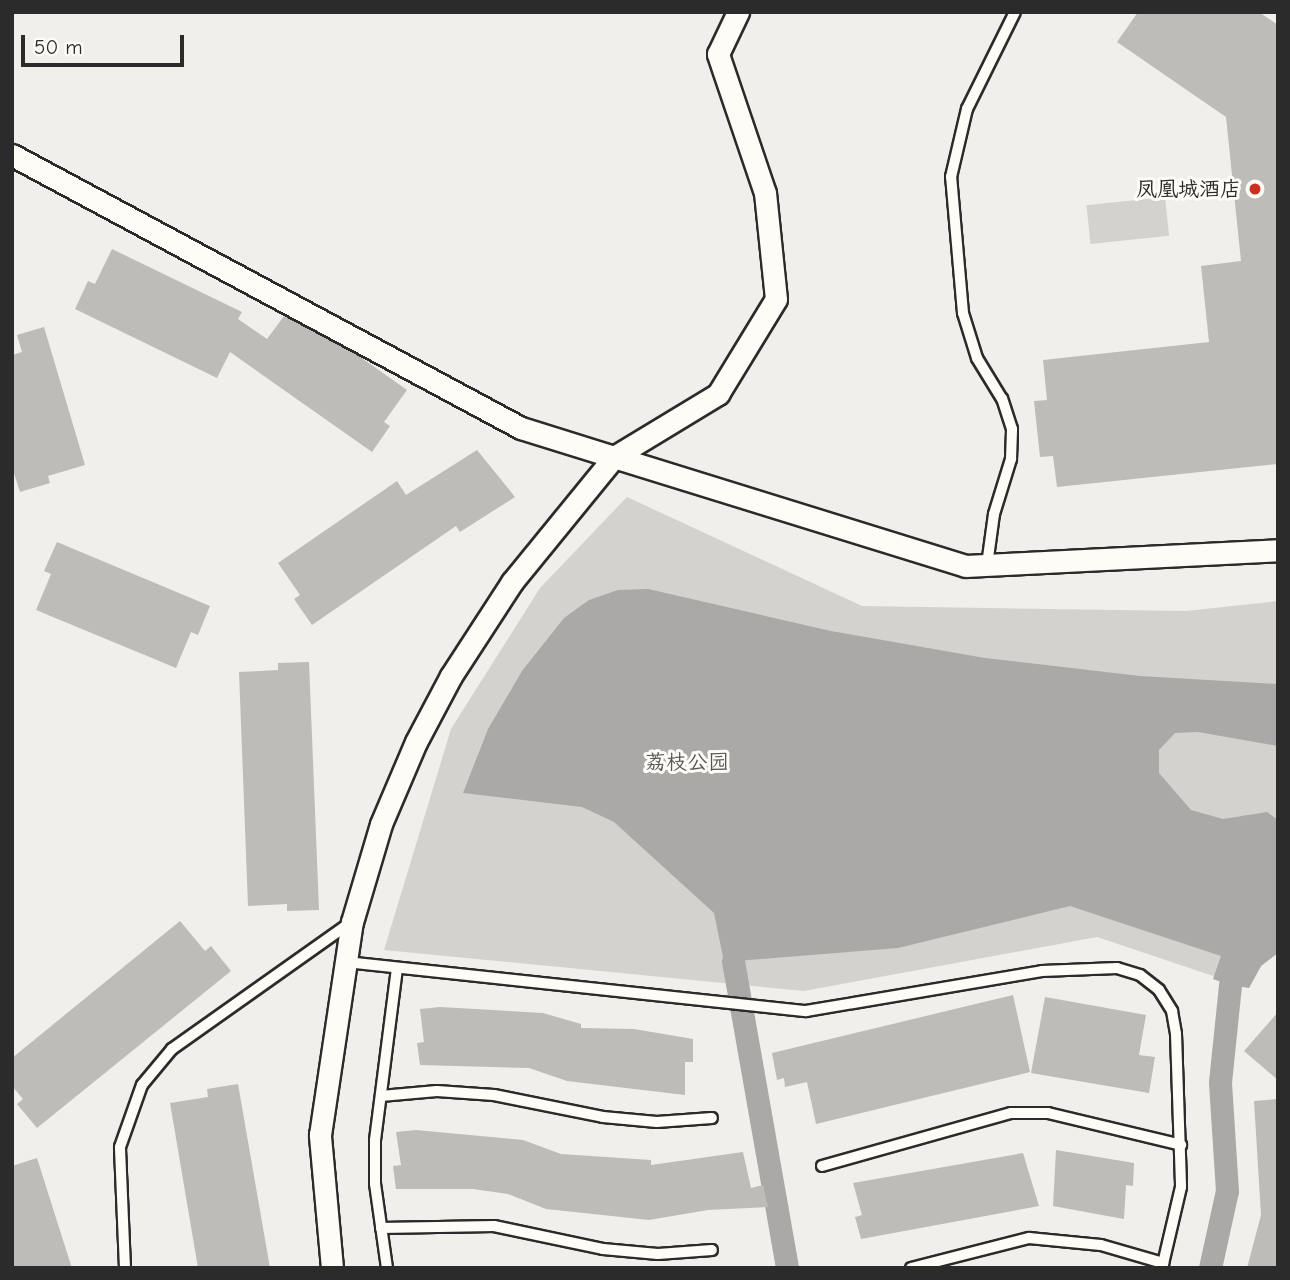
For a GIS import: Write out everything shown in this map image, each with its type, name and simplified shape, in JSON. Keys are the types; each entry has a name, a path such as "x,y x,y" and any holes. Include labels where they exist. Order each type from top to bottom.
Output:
{"street":[{"path":"332,1268 320,1135 352,922 400,777 451,676 512,582 614,457 718,394 776,299 765,193 718,54 738,12"},
{"path":"12,155 521,428 966,566 1278,550"}],"lane":[{"path":"987,565 994,513 1011,459 1012,429 1003,399 977,358 963,313 951,177 967,109 1016,12"},
{"path":"125,1268 120,1147 142,1085 172,1049 352,922"},
{"path":"346,962 806,1011 1042,971 1117,968 1140,975 1159,990 1172,1011 1181,1146 1181,1187 1163,1265 1101,1245 1029,1238 911,1268"},
{"path":"387,1268 381,1228 375,1140 397,968"},
{"path":"381,1096 437,1091 494,1094 603,1118 657,1122 712,1118"},
{"path":"822,1166 1011,1113 1048,1113 1181,1146"},
{"path":"381,1228 494,1226 603,1250 658,1254 712,1250"}],"green space":[{"path":"1165,197 1169,236 1091,244 1086,205"},
{"name":"荔枝公园","path":"627,497 862,606 1186,611 1278,601 1278,953 1261,966 1249,988 1097,937 804,991 384,950 451,729 540,588"}],"shaded area":[{"name":"荔枝公园","path":"648,589 831,631 985,658 1140,676 1278,684 1278,746 1198,732 1175,733 1159,750 1159,773 1191,810 1223,819 1267,812 1278,820 1278,953 1261,966 1249,988 1230,985 1213,979 1221,956 1070,906 898,948 724,962 714,913 614,822 582,807 463,793 488,729 522,671 564,618 589,600 618,590"}],"building":[{"name":"凤凰城酒店","path":"1138,12 1259,12 1278,25 1278,464 1057,487 1053,456 1040,457 1034,401 1047,400 1043,360 1209,342 1201,266 1241,261 1226,117 1117,42"},
{"path":"112,249 242,312 238,319 267,339 284,316 356,354 407,390 384,422 390,426 372,452 230,352 217,378 75,309 88,281 95,284"},
{"path":"44,327 85,465 48,476 50,483 20,492 12,467 12,355 22,352 17,335"},
{"path":"477,450 515,497 460,532 456,526 312,625 294,599 300,595 278,563 397,481 406,495"},
{"path":"57,542 210,606 198,635 191,632 176,668 36,610 51,574 44,571"},
{"path":"309,662 319,910 287,911 287,904 248,906 239,672 278,670 278,663"},
{"path":"180,921 205,951 211,946 231,971 37,1128 17,1104 23,1099 12,1086 12,1058"},
{"path":"1013,995 1030,1072 816,1124 807,1082 785,1087 784,1078 777,1080 772,1053"},
{"path":"1045,997 1146,1015 1139,1055 1155,1057 1149,1093 1031,1073"},
{"path":"440,1007 543,1013 581,1024 581,1028 634,1029 693,1039 693,1062 685,1062 685,1095 567,1081 529,1068 420,1065 417,1043 424,1042 420,1009"},
{"path":"1278,1012 1278,1080 1244,1051"},
{"path":"238,1084 270,1268 198,1268 170,1103 208,1097 207,1089"},
{"path":"1278,1099 1278,1268 1247,1268 1261,1215 1254,1101"},
{"path":"416,1130 523,1140 561,1154 651,1160 651,1165 743,1152 751,1188 763,1185 768,1207 708,1210 649,1220 546,1209 508,1194 473,1189 396,1189 393,1166 401,1165 396,1132"},
{"path":"1056,1150 1134,1163 1133,1186 1126,1185 1124,1219 1053,1206"},
{"path":"1023,1153 1039,1206 861,1239 855,1217 862,1215 853,1183"},
{"path":"37,1158 72,1268 12,1268 12,1166"}],"waterway":[{"path":"733,961 787,1268"},
{"path":"1210,1268 1227,1191 1220,1082 1230,985"}],"place":[{"name":"凤凰城酒店","path":"1255,189"}]}
